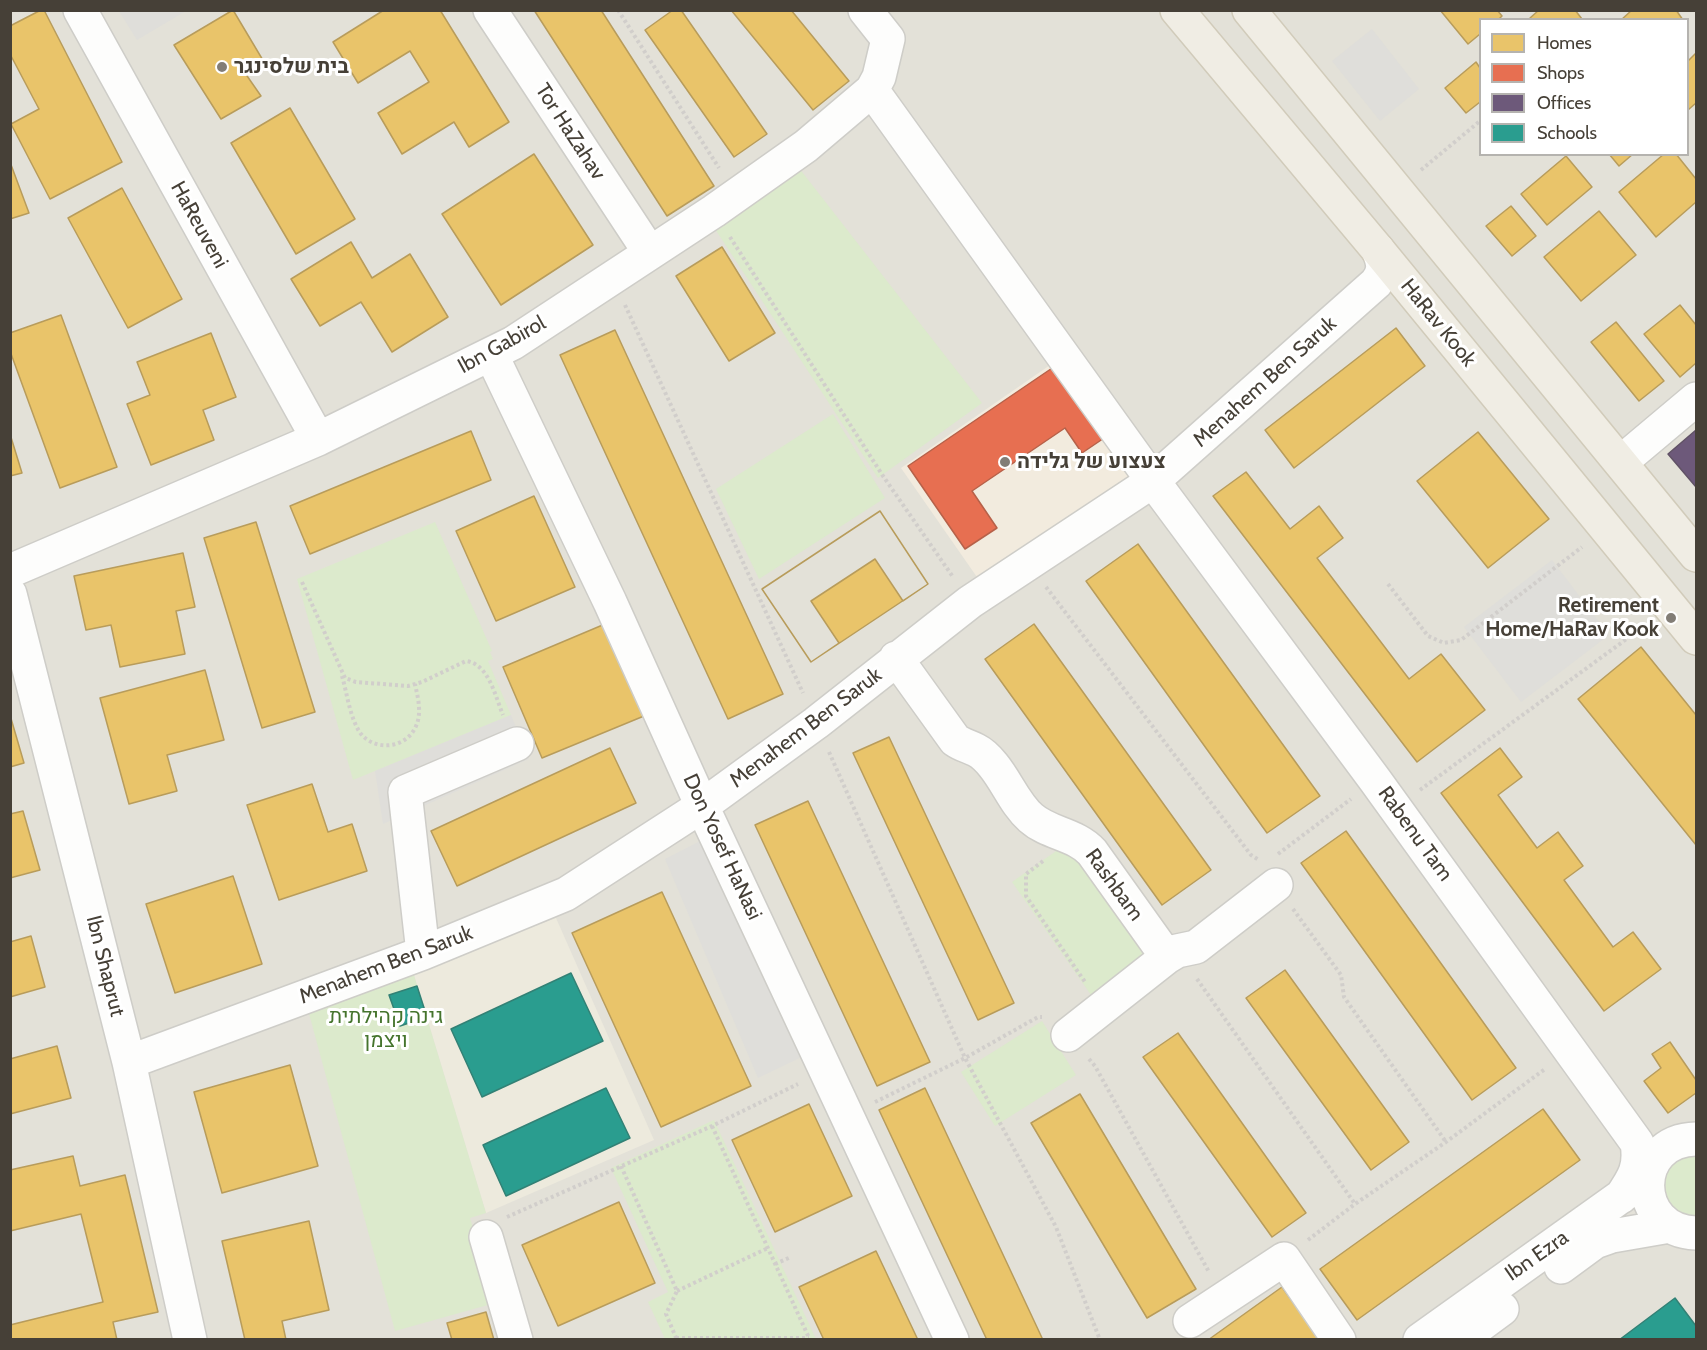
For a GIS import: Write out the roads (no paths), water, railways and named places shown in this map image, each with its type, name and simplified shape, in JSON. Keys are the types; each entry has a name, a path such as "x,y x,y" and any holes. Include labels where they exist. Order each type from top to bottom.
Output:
{"main road":[{"name":"HaRav Kook","path":"1177,10 1378,250 1696,638"},
{"path":"1249,10 1696,555"}],"street":[{"name":"HaReuveni","path":"80,10 318,439"},
{"name":"Tor HaZahav","path":"490,10 650,253"},
{"name":"Ibn Gabirol","path":"10,571 318,439 513,343 613,278 806,146 872,90 879,76 888,39 865,10"},
{"name":"Rabenu Tam","path":"872,90 1153,481 1375,780 1637,1143 1640,1158 1635,1175 1622,1197"},
{"name":"Menahem Ben Saruk","path":"129,1062 423,953 566,894 702,806 816,723 970,602 1153,481 1376,283 1383,265 1378,250"},
{"name":"Don Yosef HaNasi","path":"491,354 610,602 702,806 952,1340"},
{"path":"1621,462 1696,399"},
{"name":"Ibn Shaprut","path":"10,594 129,1062 190,1340"},
{"name":"Rashbam","path":"896,658 955,740 964,747 977,750 994,766 1023,810 1033,820 1079,840 1092,852 1172,954"},
{"path":"423,953 405,792 516,744"},
{"path":"1068,1035 1172,954 1196,947 1270,875"},
{"name":"Ibn Ezra","path":"1420,1340 1635,1188 1658,1155 1671,1145 1693,1139"},
{"path":"1650,1169 1647,1185 1650,1201 1658,1215 1687,1232"},
{"name":"Ibn Ezra","path":"1460,1340 1595,1242 1628,1232 1687,1232"},
{"path":"486,1237 516,1340"},
{"path":"1190,1321 1284,1259 1339,1340"}],"place":[{"name":"בית שלסינגר","path":"222,67"},
{"name":"צעצוע של גלידה","path":"1005,462"},
{"name":"Retirement Home/HaRav Kook","path":"1671,618"}],"park label":[{"name":"גינה קהילתית ויצמן","path":"386,1029"}]}
